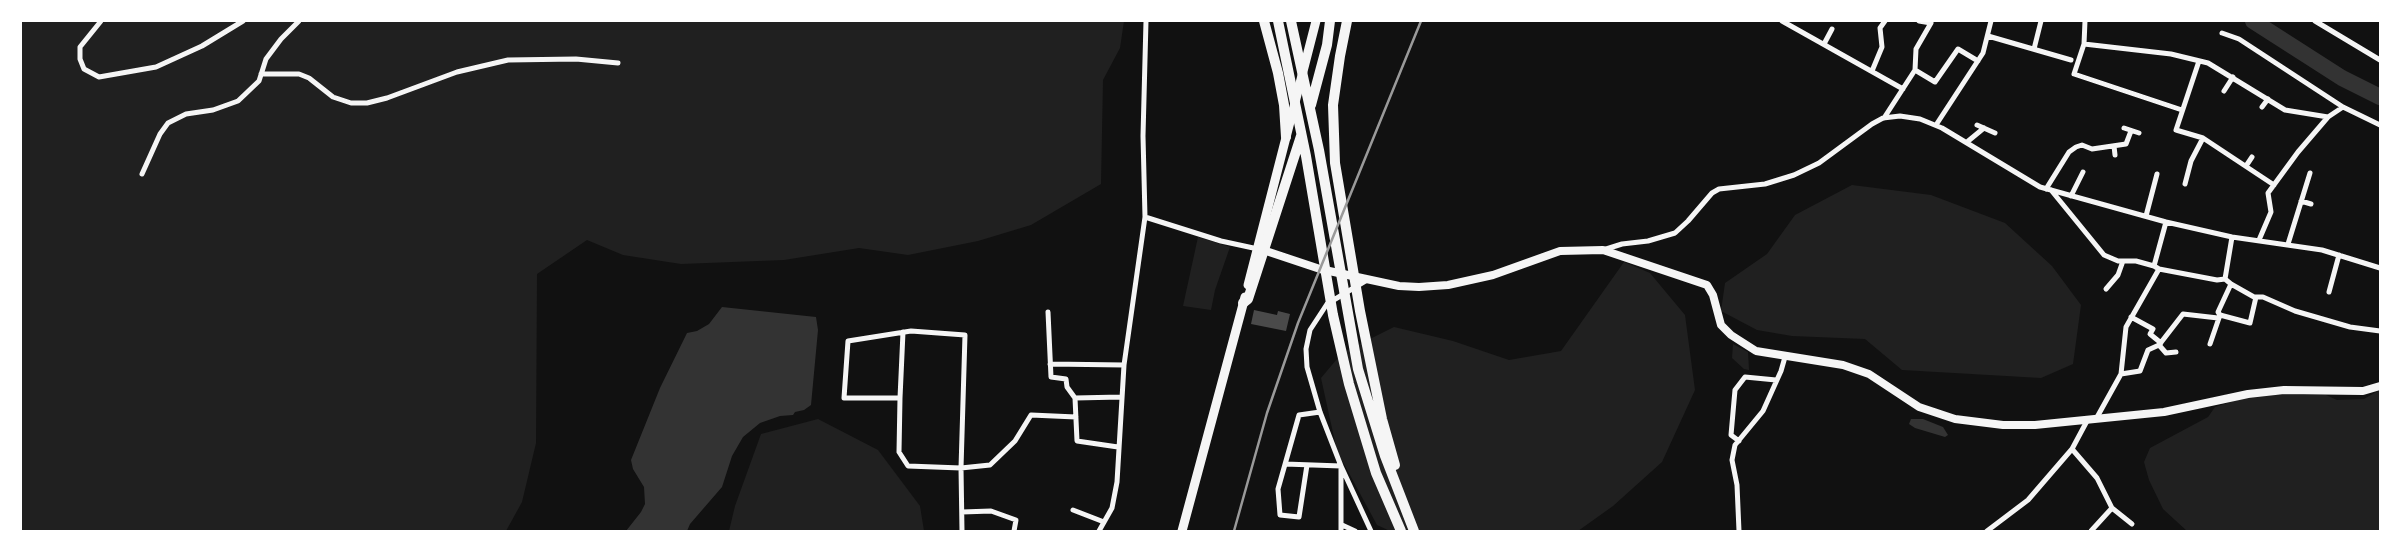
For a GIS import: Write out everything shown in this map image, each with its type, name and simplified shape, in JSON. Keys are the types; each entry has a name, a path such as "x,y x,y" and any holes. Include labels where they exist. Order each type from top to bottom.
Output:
{"highway":[{"path":"1264,21 1283,97 1286,137"},
{"path":"1278,21 1304,146 1334,315 1349,384 1376,474 1401,531"},
{"path":"1291,21 1319,150 1346,312 1358,369 1371,414 1414,531"},
{"path":"1182,531 1243,303 1248,299 1261,250 1286,137 1316,21"},
{"path":"1261,250 1314,94 1327,45 1330,21"},
{"path":"1347,21 1333,105 1335,163 1360,311 1382,419 1414,531"}],"main road":[{"path":"1261,250 1320,269 1367,280 1406,286 1448,285 1493,275 1560,251 1603,250 1707,285 1714,295 1721,325 1731,335 1756,351 1785,357 1836,363 1869,374 1919,407 1955,419 2003,425 2087,421 2164,412 2248,394 2284,390 2363,391 2380,386"}],"street":[{"path":"101,21 80,47 80,59 84,69 99,77 156,67 202,46 243,21"},
{"path":"142,174 160,134 168,123 186,114 213,110 238,101 259,81 266,59 281,39 300,21"},
{"path":"1099,531 1112,508 1117,482 1124,365 1145,217 1143,136 1146,21"},
{"path":"1782,21 1903,89"},
{"path":"1872,71 1882,47 1880,28 1885,21"},
{"path":"1884,118 1916,70 1916,49 1930,23 1919,21"},
{"path":"1936,125 1983,53 1991,21"},
{"path":"2034,49 2041,21"},
{"path":"2085,21 2084,44 2074,74 2182,110"},
{"path":"2315,21 2380,60"},
{"path":"1824,44 1832,29"},
{"path":"2222,33 2239,39 2343,107 2380,126"},
{"path":"1988,36 2071,60"},
{"path":"2084,44 2171,54 2208,63 2285,110 2328,116"},
{"path":"1916,70 1935,82 1958,49 1978,61"},
{"path":"261,74 299,74 309,78 333,97 351,103 367,103 388,98 457,72 508,60 576,59 618,63"},
{"path":"2199,61 2176,130 2203,138 2274,185"},
{"path":"2224,91 2233,77"},
{"path":"2262,107 2268,99"},
{"path":"2259,240 2272,212 2268,193 2298,152 2328,116 2343,107"},
{"path":"1603,250 1622,244 1648,241 1675,232 1688,222 1712,193 1719,189 1764,184 1794,175 1819,163 1872,124 1884,118 1900,116 1936,125 2040,187 2049,190 2166,222 2232,237 2288,244 2339,255 2380,268"},
{"path":"1977,125 1994,133"},
{"path":"1967,142 1984,128"},
{"path":"2124,128 2138,133"},
{"path":"2049,190 2069,152 2076,147 2082,146 2092,149 2126,144 2131,131"},
{"path":"2185,184 2191,161 2203,138"},
{"path":"2114,146 2115,155"},
{"path":"2246,166 2252,157"},
{"path":"2071,196 2084,172"},
{"path":"2288,244 2310,173"},
{"path":"2146,216 2157,174"},
{"path":"2049,190 2104,255 2113,260 2136,261 2217,280 2225,279 2256,297 2263,297 2295,311 2331,322 2380,331"},
{"path":"2301,201 2311,204"},
{"path":"1145,217 1221,241 1261,250"},
{"path":"2096,420 2121,374 2126,327 2157,267 2166,222"},
{"path":"2225,279 2232,237"},
{"path":"2330,292 2339,255"},
{"path":"2106,289 2118,275 2123,261"},
{"path":"1367,280 1327,304 1310,330 1306,349 1307,367 1320,412 1370,531"},
{"path":"2210,344 2219,317 2218,312 2231,284"},
{"path":"2121,374 2140,371 2148,350 2160,344 2182,314 2219,317 2250,323 2256,297"},
{"path":"1048,312 1051,377 1066,379 1067,386 1075,398 1077,441 1118,447"},
{"path":"2131,317 2153,329 2150,334 2166,353 2176,352"},
{"path":"900,398 844,398 848,341 903,332 965,335 961,468 962,531"},
{"path":"903,332 899,452 908,466 961,468 990,465 999,459 1015,441 1031,415 1076,417"},
{"path":"1739,531 1737,485 1732,460 1735,445 1763,411 1785,357"},
{"path":"1050,364 1124,365"},
{"path":"1739,441 1731,435 1735,390 1745,377 1776,380"},
{"path":"1075,398 1080,396 1121,397"},
{"path":"1307,465 1299,517 1280,516 1278,489 1298,415 1320,412"},
{"path":"1987,531 2028,500 2072,449 2087,421"},
{"path":"2072,449 2097,478 2112,508 2132,524"},
{"path":"1285,464 1342,466"},
{"path":"1342,466 1341,528 1355,531"},
{"path":"2090,531 2112,508"},
{"path":"962,512 991,510 1016,520 1014,531"},
{"path":"1073,510 1104,522"}],"shaded area":[{"path":"21,21 1124,21 1120,48 1103,80 1101,184 1031,225 978,241 908,255 859,248 784,260 681,264 623,255 587,240 537,274 536,443 522,502 506,531 21,531"},
{"path":"1852,185 1931,195 2005,223 2052,266 2081,305 2073,364 2041,378 1902,370 1865,339 1792,336 1757,330 1721,311 1725,283 1767,254 1795,215"},
{"path":"1198,237 1230,247 1215,290 1211,310 1183,306"},
{"path":"1624,262 1650,273 1685,315 1695,390 1662,462 1613,506 1578,531 1390,531 1377,525 1337,451 1321,378 1342,353 1394,327 1453,341 1509,360 1561,351"},
{"path":"722,307 816,317 818,330 811,405 804,410 795,412 793,415 780,416 760,423 743,437 732,456 722,487 690,524 687,531 626,531 645,504 644,487 633,469 631,460 660,388 687,333 697,331 709,324"},
{"path":"1733,344 1748,352 1749,370 1744,369 1732,358"},
{"path":"2380,390 2380,531 2187,531 2163,509 2149,480 2144,462 2150,448 2208,417 2215,407 2237,400 2274,395 2326,395 2337,400 2364,399"},
{"path":"818,419 878,450 920,506 924,531 729,531 735,506 761,434"},
{"path":"1911,419 1923,419 1943,427 1948,435 1945,437 1915,428 1909,424"}],"building":[{"path":"1254,310 1277,315 1278,311 1290,314 1286,331 1251,324"}],"waterway":[{"path":"2253,21 2342,78 2380,97"}],"railway":[{"path":"1234,531 1267,413 1298,323 1421,21"}]}
